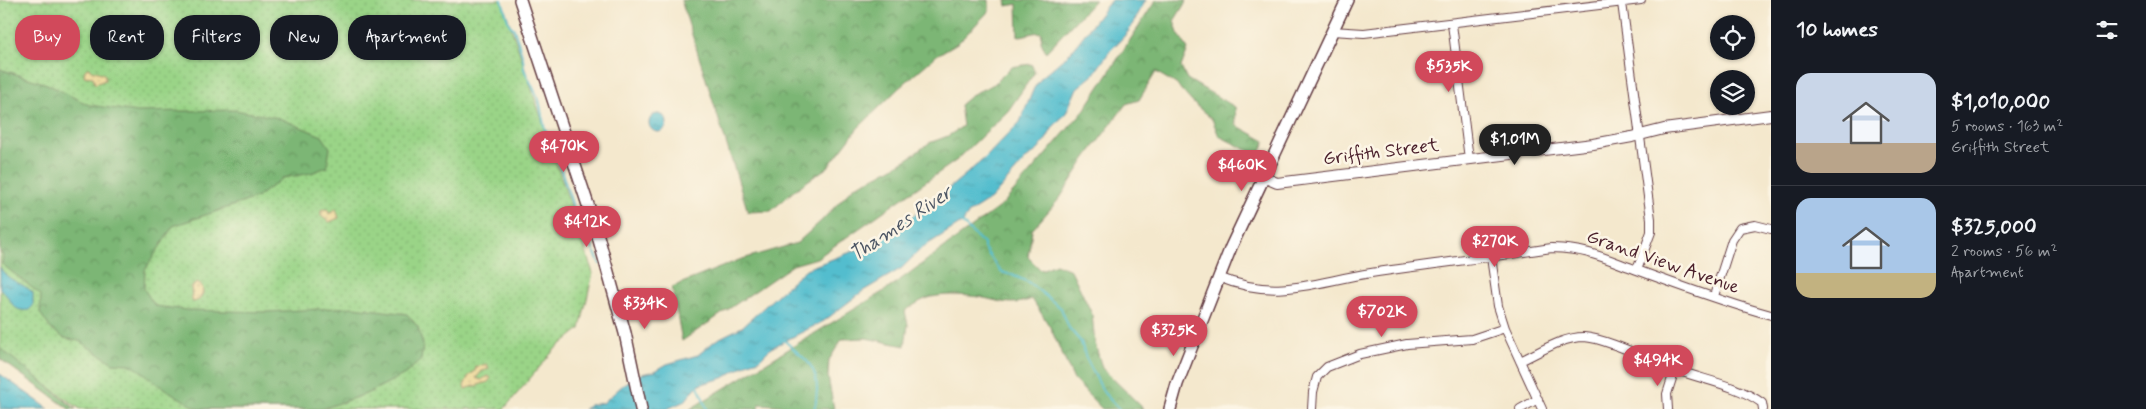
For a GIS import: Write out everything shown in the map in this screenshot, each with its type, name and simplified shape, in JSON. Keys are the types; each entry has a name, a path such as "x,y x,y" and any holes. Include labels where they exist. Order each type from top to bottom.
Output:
{"main road":[{"path":"520,0 632,332 647,409"},
{"path":"1170,409 1177,384 1218,277 1347,0"},
{"path":"607,259 625,332 640,409"}],"street":[{"path":"1332,31 1364,33 1641,0"},
{"path":"1621,1 1652,232 1637,270"},
{"path":"1452,24 1469,159"},
{"name":"Griffith Street","path":"1263,177 1277,183 1593,144 1664,129 1771,115"},
{"path":"1714,296 1732,240 1740,228 1755,225 1771,229"},
{"name":"Grand View Avenue","path":"1218,277 1257,289 1292,289 1370,273 1552,248 1576,249 1589,251 1637,270 1771,315"},
{"path":"1491,257 1498,306 1505,328 1542,409"},
{"path":"1312,409 1313,392 1318,377 1327,367 1360,354 1407,344 1472,339 1505,328"},
{"path":"1520,361 1570,338 1586,337 1750,395 1762,403 1763,409"},
{"path":"1668,409 1667,394 1676,370"},
{"path":"1520,409 1538,399"}],"green space":[{"path":"0,0 502,0 593,273 580,329 555,349 504,409 80,409 0,352"},
{"path":"681,0 989,0 989,11 959,42 937,55 899,88 858,128 828,167 796,189 771,211 748,212"},
{"path":"1006,0 1095,0 1046,52 1041,42 1042,33 1018,36 1017,4 1007,6"},
{"path":"1156,0 1187,0 1174,21 1178,33 1188,49 1181,67 1187,79 1235,107 1236,125 1265,141 1259,156 1219,136 1212,119 1193,103 1176,84 1156,72 1139,100 1126,104 1085,159 1060,198 1032,230 1028,257 1041,270 1056,264 1071,270 1092,314 1095,343 1102,368 1144,409 1102,409 1074,380 1050,327 1032,299 1012,303 979,297 952,295 925,299 905,311 908,325 905,346 866,338 842,339 829,360 828,377 834,409 791,409 786,406 760,404 758,409 690,409 889,288 1002,205 1085,109"},
{"path":"1031,64 1035,72 1008,111 957,160 817,258 793,265 682,341 672,287 739,260 797,243 855,186 879,175 909,158 929,143 948,136 963,126 960,105 973,94 994,84 1011,67"},
{"path":"0,69 47,84 89,105 137,112 235,110 279,118 322,136 330,148 327,167 311,173 283,178 256,198 173,226 145,270 144,289 155,306 187,310 267,312 354,307 407,314 418,327 423,345 421,360 405,374 366,394 322,409 198,409 129,364 113,363 79,341 64,338 51,329 40,313 41,295 2,264 3,256 0,251"},
{"path":"0,348 76,409 69,409 0,359"}],"sand":[{"path":"88,68 105,75 105,80 95,84 93,77 84,76 85,70"},
{"path":"323,209 328,210 329,214 336,209 339,218 329,222 321,216"},
{"path":"197,283 202,286 203,293 199,300 193,302 191,287"},
{"path":"487,364 489,369 482,371 476,378 481,380 488,376 491,378 488,382 465,389 464,386 468,377 475,371 476,367"}],"water":[{"name":"Thames River","path":"1111,0 1146,0 1128,32 1110,51 1093,75 1077,88 1066,113 1053,127 1039,149 1027,158 991,199 969,213 963,222 922,248 902,268 863,291 824,321 771,348 759,360 749,363 723,378 698,385 685,401 667,409 584,409 590,405 603,403 623,385 638,375 655,371 667,364 698,355 716,340 742,327 806,269 867,246 929,205 985,158 1020,122 1034,88 1042,77 1070,53"},
{"path":"658,114 664,117 667,123 664,129 658,132 652,129 649,123 652,117"},
{"path":"0,267 7,276 33,293 33,306 29,310 15,307 0,289"},
{"path":"0,374 49,409 0,409"}],"waterway":[{"path":"502,0 509,24 514,29 523,58 524,69 539,100 545,130 551,139 573,207 600,264"},
{"path":"961,222 984,244 984,248 1001,272 1028,282 1061,308 1069,328 1081,342 1086,358 1104,393 1119,409"},
{"path":"784,340 811,366 817,390 814,409"},
{"path":"697,383 707,409"}]}
